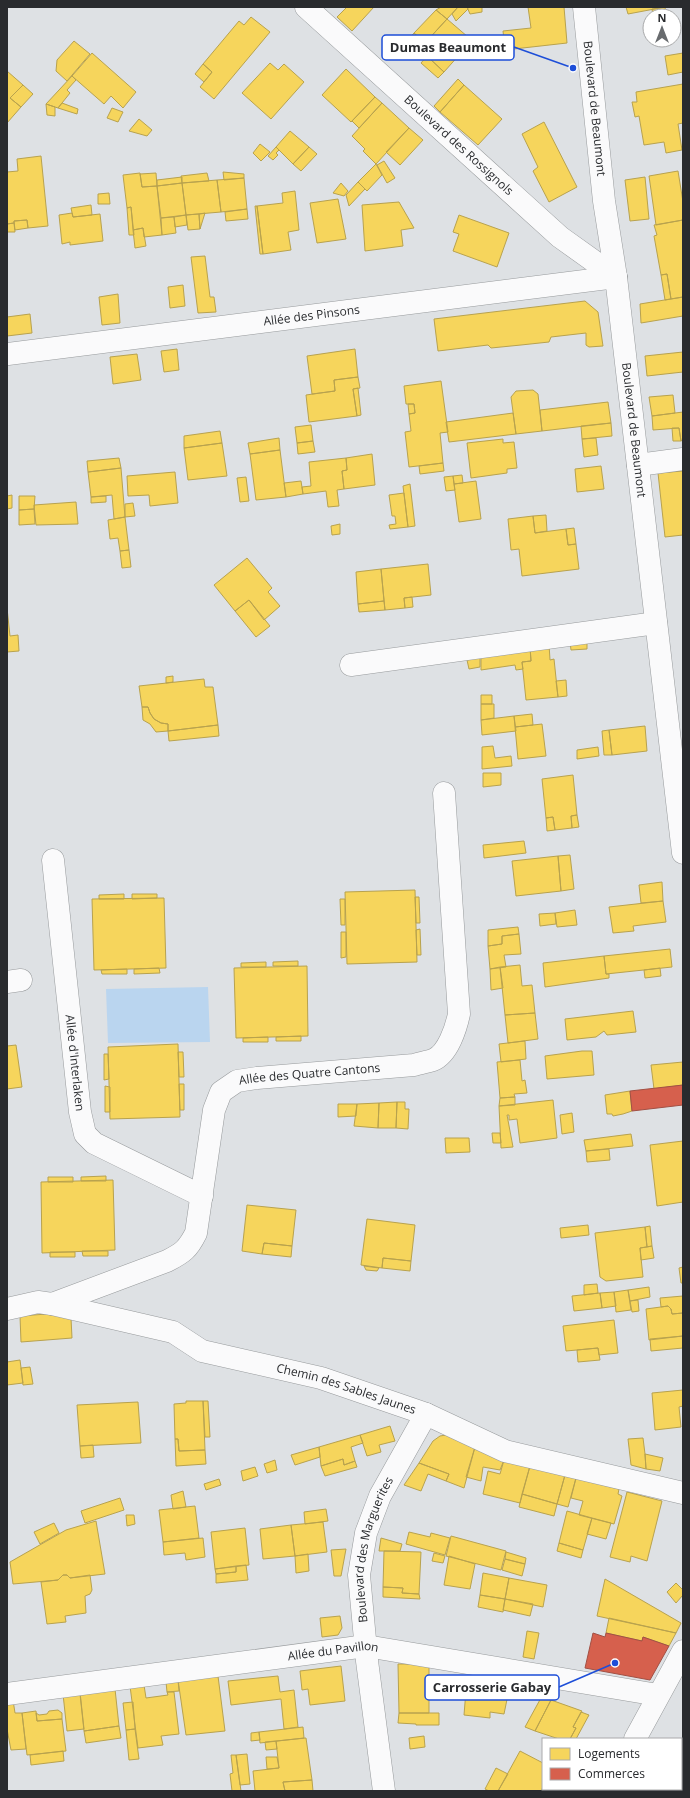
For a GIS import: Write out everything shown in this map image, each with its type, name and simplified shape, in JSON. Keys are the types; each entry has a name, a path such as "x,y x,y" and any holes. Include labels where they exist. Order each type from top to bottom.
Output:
{"street":[{"name":"Boulevard des Rossignols","path":"306,7 560,237 616,277"},
{"name":"Boulevard de Beaumont","path":"584,7 604,201 616,277 683,853"},
{"name":"Allée des Pinsons","path":"8,354 616,277"},
{"path":"638,465 683,458"},
{"path":"351,665 656,623"},
{"name":"Allée des Quatre Cantons","path":"52,1304 167,1261 182,1253 190,1244 196,1233 214,1110 221,1092 237,1081 414,1065 434,1060 454,1035 459,1014 444,794"},
{"name":"Allée d'Interlaken","path":"53,860 80,1112 85,1134 94,1143 202,1196"},
{"name":"Chemin des Sables Jaunes","path":"7,1309 38,1302 173,1332 202,1351 321,1378 426,1414 505,1451 683,1493"},
{"name":"Boulevard des Marguerites","path":"384,1791 366,1646 360,1575 366,1533 380,1496 426,1414"},
{"name":"Allée du Pavillon","path":"7,1694 366,1646 658,1695"},
{"path":"636,1738 683,1651"}],"shaded area":[{"path":"208,987 210,1042 108,1043 106,989"}],"building: Logements":[{"path":"347,7 374,7 352,31 337,17"},
{"path":"441,7 458,7 447,19 436,10"},
{"path":"458,7 467,7 468,9 456,21 452,14"},
{"path":"467,7 482,7 482,12 470,14"},
{"path":"528,7 564,7 567,43 505,50 503,31 531,28"},
{"path":"626,7 665,7 642,8 642,11 628,14"},
{"path":"436,10 447,19 425,43 414,33"},
{"path":"251,17 270,32 214,99 200,87 212,72 203,64 239,21 244,25"},
{"path":"447,19 468,37 468,45 444,72 427,56 433,50 425,43"},
{"path":"414,33 425,43 420,49 408,40"},
{"path":"74,41 90,54 67,81 56,71 57,60"},
{"path":"92,53 136,92 123,108 111,96 104,104 72,76"},
{"path":"683,53 683,72 668,75 665,56"},
{"path":"427,56 444,72 438,78 421,63"},
{"path":"270,63 278,70 284,64 304,82 271,119 242,93"},
{"path":"203,64 212,72 204,82 195,74"},
{"path":"346,69 375,97 351,122 322,95"},
{"path":"7,71 23,85 10,98 21,107 7,123"},
{"path":"72,76 76,80 67,90 70,93 58,108 46,104"},
{"path":"458,79 464,85 440,112 434,106"},
{"path":"683,84 683,123 678,124 682,150 666,153 664,142 644,145 639,116 635,117 632,102 637,102 636,92"},
{"path":"23,85 33,94 21,107 10,98"},
{"path":"464,85 502,119 478,145 440,112"},
{"path":"375,97 382,103 359,128 352,121"},
{"path":"62,103 78,109 77,114 58,108"},
{"path":"382,103 409,128 376,164 363,151 365,149 352,136"},
{"path":"46,104 55,107 55,116 47,115"},
{"path":"112,108 123,112 118,122 107,118"},
{"path":"139,119 152,130 147,136 129,131"},
{"path":"544,122 577,187 549,202 533,171 538,167 522,134"},
{"path":"409,128 423,140 400,165 386,152"},
{"path":"290,131 309,147 293,164 276,147"},
{"path":"260,144 270,152 261,161 253,153"},
{"path":"276,147 279,150 276,153 278,155 273,160 268,156"},
{"path":"309,147 317,154 301,171 293,164"},
{"path":"41,156 48,226 28,228 27,220 14,221 14,223 7,224 7,172 18,171 17,159"},
{"path":"384,161 395,178 387,183 377,165"},
{"path":"376,164 382,175 367,191 358,182"},
{"path":"678,171 683,202 683,220 656,225 649,176"},
{"path":"223,172 244,174 244,178 224,180"},
{"path":"140,173 142,187 157,186 162,235 144,237 143,228 133,230 131,207 127,208 123,175"},
{"path":"156,173 157,186 142,187 140,174"},
{"path":"207,173 209,181 182,183 181,176"},
{"path":"182,177 182,183 157,186 157,180"},
{"path":"645,177 649,219 630,221 625,180"},
{"path":"244,178 247,209 221,212 217,180"},
{"path":"217,180 221,212 186,215 182,183"},
{"path":"358,182 365,189 349,206 346,195"},
{"path":"182,183 186,215 161,218 157,186"},
{"path":"341,183 348,191 344,196 333,193"},
{"path":"295,191 299,230 288,232 291,250 263,254 257,206 283,203 282,193"},
{"path":"109,193 110,204 98,204 98,194"},
{"path":"338,199 346,239 317,243 310,203"},
{"path":"399,202 414,228 401,230 403,246 365,251 362,205"},
{"path":"91,205 92,215 73,217 71,208"},
{"path":"255,206 257,206 263,254 260,254"},
{"path":"131,207 134,235 129,235 127,208"},
{"path":"247,209 248,219 226,221 225,212"},
{"path":"72,213 73,217 100,214 103,241 70,245 70,242 62,244 59,215"},
{"path":"205,213 200,229 199,214"},
{"path":"199,214 200,229 188,230 186,215"},
{"path":"186,215 187,225 175,227 174,217"},
{"path":"459,215 509,233 497,267 453,251 459,234 453,232"},
{"path":"174,217 176,233 162,235 161,218"},
{"path":"27,220 28,228 15,230 14,221"},
{"path":"683,220 683,297 671,299 667,274 661,275 654,236 657,235 654,225"},
{"path":"14,223 15,232 7,232 7,224"},
{"path":"143,228 146,246 135,248 133,230"},
{"path":"205,256 210,297 214,297 216,312 198,313 191,257"},
{"path":"667,274 671,299 665,300 661,275"},
{"path":"183,285 185,306 170,308 168,287"},
{"path":"118,294 120,323 102,325 99,297"},
{"path":"683,297 683,316 641,323 640,304"},
{"path":"585,301 598,312 603,346 589,347 586,345 586,333 551,337 549,342 491,348 488,345 438,351 434,319"},
{"path":"30,314 32,333 7,336 7,317"},
{"path":"177,349 179,370 164,372 161,351"},
{"path":"355,349 358,377 334,380 335,391 312,394 307,356"},
{"path":"683,352 683,372 647,376 645,356"},
{"path":"137,354 141,380 113,384 110,357"},
{"path":"358,377 360,388 353,389 357,416 309,422 306,395 335,391 334,380"},
{"path":"441,381 448,432 440,433 443,463 409,467 405,432 411,431 409,414 415,413 414,404 406,404 404,386"},
{"path":"358,388 361,415 357,416 353,389"},
{"path":"533,390 538,394 542,431 516,434 511,397 516,391"},
{"path":"673,395 675,413 652,416 649,397"},
{"path":"608,402 611,423 542,431 540,410"},
{"path":"408,404 414,404 415,413 409,414"},
{"path":"683,412 683,440 681,441 679,428 653,430 652,416"},
{"path":"513,413 516,434 449,442 446,422"},
{"path":"611,423 612,436 582,439 581,426"},
{"path":"311,425 313,441 297,443 295,427"},
{"path":"672,428 679,428 681,441 673,441"},
{"path":"220,431 222,443 184,448 184,436"},
{"path":"279,438 280,450 250,454 248,443"},
{"path":"596,438 598,455 584,457 582,439"},
{"path":"503,439 503,443 514,442 517,468 507,469 507,473 471,478 467,443"},
{"path":"313,441 315,452 298,454 297,443"},
{"path":"222,443 227,476 188,480 184,448"},
{"path":"280,450 286,497 256,500 250,454"},
{"path":"372,454 375,485 344,489 342,471 347,470 346,458"},
{"path":"119,458 121,468 88,472 87,461"},
{"path":"346,458 347,470 342,471 344,489 337,490 339,506 328,507 326,491 303,494 302,487 311,486 309,462"},
{"path":"443,463 444,471 420,474 419,466"},
{"path":"601,466 604,489 577,492 575,469"},
{"path":"121,468 125,517 114,519 112,495 91,497 88,472"},
{"path":"683,471 683,535 665,537 658,473"},
{"path":"175,472 178,503 150,506 149,495 128,496 127,476"},
{"path":"462,475 463,483 454,484 453,476"},
{"path":"453,476 455,490 446,491 444,477"},
{"path":"246,477 249,501 240,502 237,478"},
{"path":"301,481 303,494 286,497 284,483"},
{"path":"476,481 481,519 459,522 454,484"},
{"path":"410,484 415,526 408,527 403,486"},
{"path":"404,493 408,527 390,529 389,525 396,524 395,516 392,516 389,495"},
{"path":"12,495 12,508 7,509 7,496"},
{"path":"19,496 35,496 34,509 19,510"},
{"path":"106,496 106,502 91,503 91,497"},
{"path":"76,502 78,524 36,525 34,505"},
{"path":"133,503 135,516 125,517 125,504"},
{"path":"34,509 35,524 19,525 19,510"},
{"path":"546,515 547,531 535,533 533,516"},
{"path":"533,516 535,533 566,529 568,545 576,544 579,569 522,576 519,549 511,550 508,519"},
{"path":"125,517 129,550 120,551 118,538 110,539 108,520"},
{"path":"340,524 340,534 332,535 331,526"},
{"path":"574,528 576,544 568,545 566,529"},
{"path":"129,550 131,567 122,568 120,551"},
{"path":"247,558 272,588 268,592 280,606 264,620 249,600 235,611 214,585"},
{"path":"428,564 431,595 404,598 405,608 385,610 381,569"},
{"path":"381,569 384,601 358,604 356,572"},
{"path":"412,597 413,607 405,608 404,598"},
{"path":"249,600 270,626 256,637 235,611"},
{"path":"384,601 385,610 359,612 358,604"},
{"path":"7,608 10,636 18,635 19,651 7,652"},
{"path":"587,641 587,649 571,650 570,642"},
{"path":"549,644 550,660 554,659 558,697 526,700 522,662 531,661 530,647"},
{"path":"530,647 531,661 522,662 523,669 516,670 515,665 481,670 481,651"},
{"path":"480,657 480,667 469,669 467,660"},
{"path":"173,676 173,682 166,683 166,677"},
{"path":"204,679 205,687 213,687 218,725 168,731 168,724 161,723 154,719 148,707 142,707 139,686"},
{"path":"566,680 567,696 558,697 556,681"},
{"path":"481,695 492,695 492,704 481,704"},
{"path":"481,704 494,704 494,718 481,720"},
{"path":"142,707 148,707 154,719 161,723 168,724 168,731 156,732 150,724 143,720"},
{"path":"532,714 533,725 515,727 514,716"},
{"path":"514,716 516,731 482,735 481,720"},
{"path":"542,724 546,756 518,759 515,727"},
{"path":"218,725 219,736 169,741 168,731"},
{"path":"645,726 647,751 612,755 609,730"},
{"path":"609,730 612,755 604,755 602,731"},
{"path":"493,746 495,758 511,756 512,766 482,769 482,747"},
{"path":"598,747 599,756 577,759 577,750"},
{"path":"483,773 501,773 501,785 483,787"},
{"path":"573,775 577,815 571,816 572,828 555,830 553,817 546,818 542,779"},
{"path":"577,815 579,827 572,828 571,816"},
{"path":"553,817 555,830 547,831 546,818"},
{"path":"524,841 526,853 484,858 483,845"},
{"path":"570,855 574,889 561,891 558,856"},
{"path":"558,856 561,891 516,896 512,861"},
{"path":"662,882 663,901 641,903 639,885"},
{"path":"415,890 417,962 347,964 345,892"},
{"path":"124,894 124,899 99,899 99,895"},
{"path":"132,894 157,894 157,898 132,899"},
{"path":"415,897 419,897 420,923 416,923"},
{"path":"164,898 166,968 94,970 92,899"},
{"path":"340,899 345,899 345,925 341,925"},
{"path":"663,901 666,922 633,926 634,931 613,933 609,907"},
{"path":"575,910 577,925 557,927 555,913"},
{"path":"555,913 556,924 540,926 539,914"},
{"path":"518,927 519,934 502,936 502,944 488,946 488,930"},
{"path":"420,929 421,955 417,955 416,930"},
{"path":"341,932 346,932 346,957 341,958"},
{"path":"519,934 521,954 504,955 506,967 490,969 488,946 502,944 502,936"},
{"path":"670,949 672,967 606,974 604,956"},
{"path":"604,956 606,974 609,974 609,978 545,987 543,963"},
{"path":"298,961 298,966 273,966 273,962"},
{"path":"266,962 266,967 241,967 241,963"},
{"path":"520,965 522,986 532,985 535,1013 505,1015 500,967"},
{"path":"307,966 308,1036 236,1038 234,968"},
{"path":"500,967 503,988 491,990 490,969"},
{"path":"159,968 160,973 134,974 134,969"},
{"path":"660,968 661,976 645,978 644,970"},
{"path":"127,969 127,974 102,974 101,970"},
{"path":"633,1011 636,1032 607,1035 604,1031 596,1037 567,1040 565,1019"},
{"path":"535,1013 538,1039 508,1043 505,1015"},
{"path":"301,1036 301,1041 276,1041 276,1037"},
{"path":"268,1037 268,1042 243,1042 243,1038"},
{"path":"525,1041 526,1059 501,1062 499,1044"},
{"path":"178,1044 180,1117 110,1119 108,1047"},
{"path":"16,1045 22,1087 7,1089 7,1046"},
{"path":"592,1051 594,1075 547,1079 545,1056"},
{"path":"178,1052 183,1052 184,1077 179,1077"},
{"path":"104,1054 108,1054 109,1079 104,1080"},
{"path":"520,1060 522,1081 525,1080 527,1093 514,1094 515,1097 500,1098 497,1062"},
{"path":"683,1062 683,1085 654,1089 651,1065"},
{"path":"179,1084 184,1084 184,1110 180,1110"},
{"path":"105,1086 110,1087 110,1112 105,1112"},
{"path":"630,1091 632,1111 613,1116 612,1114 607,1114 605,1095"},
{"path":"515,1097 515,1105 499,1106 500,1098"},
{"path":"553,1100 557,1138 520,1143 517,1119 509,1120 509,1115 507,1115 513,1147 501,1148 499,1106"},
{"path":"397,1102 396,1128 378,1128 379,1103"},
{"path":"397,1102 405,1102 405,1109 409,1109 408,1129 396,1128"},
{"path":"379,1103 378,1128 354,1126 357,1104"},
{"path":"338,1104 357,1104 356,1116 338,1117"},
{"path":"572,1113 574,1132 562,1134 560,1115"},
{"path":"492,1133 500,1133 501,1143 493,1143"},
{"path":"631,1134 633,1146 586,1151 584,1140"},
{"path":"445,1138 469,1138 470,1152 446,1153"},
{"path":"683,1141 683,1202 657,1206 650,1145"},
{"path":"609,1149 610,1160 587,1162 586,1151"},
{"path":"106,1176 106,1181 81,1181 81,1177"},
{"path":"48,1177 73,1177 73,1182 48,1182"},
{"path":"113,1180 115,1250 42,1253 41,1182"},
{"path":"247,1205 296,1210 292,1246 264,1243 262,1254 242,1251"},
{"path":"367,1219 415,1225 411,1261 383,1258 382,1268 361,1265"},
{"path":"588,1225 589,1235 561,1238 560,1228"},
{"path":"650,1226 652,1246 647,1247 645,1227"},
{"path":"645,1227 647,1247 640,1248 643,1277 606,1281 600,1277 595,1233"},
{"path":"264,1243 292,1246 291,1257 262,1254"},
{"path":"652,1246 654,1258 641,1260 640,1248"},
{"path":"82,1251 108,1251 108,1256 83,1256"},
{"path":"50,1252 75,1252 75,1257 50,1257"},
{"path":"383,1258 411,1261 410,1271 382,1268"},
{"path":"364,1266 379,1268 377,1271 366,1270"},
{"path":"683,1267 683,1283 681,1283 679,1268"},
{"path":"597,1284 598,1293 584,1295 584,1285"},
{"path":"649,1287 650,1297 630,1301 628,1290"},
{"path":"628,1290 631,1310 616,1312 614,1292"},
{"path":"614,1292 616,1306 602,1308 600,1293"},
{"path":"600,1293 602,1308 574,1311 572,1296"},
{"path":"683,1296 683,1313 672,1314 671,1309 668,1306 661,1307 660,1298"},
{"path":"638,1300 639,1311 632,1312 630,1301"},
{"path":"668,1306 671,1309 672,1314 683,1313 683,1336 649,1340 646,1309"},
{"path":"47,1314 71,1318 72,1338 21,1342 20,1316"},
{"path":"614,1320 618,1353 599,1355 598,1348 566,1351 563,1326"},
{"path":"683,1336 683,1348 651,1351 650,1339"},
{"path":"598,1348 600,1360 578,1362 577,1350"},
{"path":"20,1360 23,1383 7,1385 7,1362"},
{"path":"30,1367 33,1384 23,1385 21,1368"},
{"path":"683,1390 683,1406 679,1407 681,1427 655,1430 652,1393"},
{"path":"186,1401 203,1401 205,1450 179,1451 178,1439 175,1439 174,1404 186,1403"},
{"path":"203,1401 208,1401 210,1437 205,1437"},
{"path":"138,1402 141,1443 80,1446 77,1405"},
{"path":"390,1426 395,1441 379,1445 381,1452 367,1456 360,1435"},
{"path":"360,1435 363,1443 351,1447 355,1461 344,1465 343,1459 321,1466 319,1447"},
{"path":"446,1435 475,1447 464,1488 446,1481 449,1474 419,1463 433,1441 440,1436"},
{"path":"643,1438 646,1469 631,1465 628,1439"},
{"path":"175,1439 178,1439 179,1451 205,1450 206,1464 176,1466"},
{"path":"93,1445 94,1457 81,1458 80,1446"},
{"path":"319,1447 320,1457 295,1465 291,1455"},
{"path":"475,1447 504,1460 500,1470 483,1467 481,1481 466,1477"},
{"path":"645,1454 663,1458 660,1471 646,1469"},
{"path":"343,1459 344,1465 355,1461 357,1467 325,1476 321,1466"},
{"path":"275,1460 277,1470 267,1473 264,1464"},
{"path":"504,1460 530,1466 520,1503 483,1494 488,1471 500,1474"},
{"path":"419,1463 449,1474 446,1481 428,1474 421,1491 404,1485"},
{"path":"530,1466 565,1475 557,1504 522,1494"},
{"path":"255,1467 258,1476 243,1481 241,1471"},
{"path":"565,1475 576,1478 568,1507 557,1504"},
{"path":"576,1478 619,1489 618,1494 622,1496 614,1524 579,1515 583,1501 571,1498"},
{"path":"219,1479 221,1485 206,1490 204,1484"},
{"path":"183,1491 186,1507 173,1509 171,1495"},
{"path":"627,1492 662,1501 647,1561 631,1556 630,1562 610,1557"},
{"path":"522,1494 557,1504 554,1516 519,1507"},
{"path":"120,1498 124,1510 85,1523 81,1511"},
{"path":"195,1506 199,1538 163,1542 159,1510"},
{"path":"326,1509 328,1521 305,1524 304,1512"},
{"path":"567,1511 592,1518 583,1550 559,1543"},
{"path":"126,1515 134,1515 135,1524 127,1526"},
{"path":"592,1518 611,1523 606,1539 587,1534"},
{"path":"96,1521 105,1574 70,1578 67,1575 63,1575 58,1580 13,1584 10,1562 66,1530"},
{"path":"323,1522 327,1552 295,1556 291,1525"},
{"path":"54,1523 59,1533 40,1544 34,1532"},
{"path":"291,1525 295,1556 263,1559 260,1529"},
{"path":"245,1528 249,1565 215,1569 211,1532"},
{"path":"409,1532 430,1537 431,1533 450,1538 445,1555 406,1544"},
{"path":"451,1536 506,1551 501,1570 446,1556"},
{"path":"203,1538 205,1557 186,1560 185,1553 164,1555 163,1542"},
{"path":"381,1538 402,1544 400,1551 379,1551"},
{"path":"559,1543 583,1550 581,1558 557,1551"},
{"path":"346,1549 341,1576 334,1576 331,1550"},
{"path":"384,1551 421,1552 419,1594 402,1593 403,1588 383,1587"},
{"path":"506,1552 526,1558 525,1564 505,1559"},
{"path":"434,1553 445,1556 443,1563 432,1561"},
{"path":"308,1554 309,1571 296,1573 295,1556"},
{"path":"449,1556 475,1564 470,1589 444,1585"},
{"path":"505,1559 525,1564 522,1576 502,1570"},
{"path":"246,1565 248,1580 216,1583 216,1574 236,1572 236,1566"},
{"path":"236,1566 236,1572 216,1574 215,1569"},
{"path":"483,1573 509,1578 505,1599 480,1595"},
{"path":"63,1575 67,1575 70,1578 90,1575 92,1590 90,1594 85,1596 86,1613 65,1616 66,1622 47,1624 41,1582 58,1580"},
{"path":"509,1578 547,1585 543,1607 505,1599"},
{"path":"605,1579 681,1623 676,1633 597,1616"},
{"path":"676,1583 683,1590 683,1595 676,1603 667,1592"},
{"path":"383,1587 403,1588 402,1593 419,1594 420,1599 383,1597"},
{"path":"480,1595 505,1599 503,1612 478,1607"},
{"path":"505,1599 533,1604 530,1616 503,1610"},
{"path":"340,1616 342,1628 338,1635 322,1637 320,1618"},
{"path":"609,1618 676,1633 669,1646 643,1637 642,1641 606,1633"},
{"path":"527,1631 539,1633 534,1659 523,1657"},
{"path":"398,1664 429,1664 429,1713 399,1713"},
{"path":"341,1666 345,1701 310,1705 308,1689 302,1690 300,1671"},
{"path":"218,1676 225,1731 186,1735 178,1680"},
{"path":"278,1676 280,1692 294,1690 298,1727 284,1729 281,1699 231,1705 228,1681"},
{"path":"493,1676 511,1680 504,1714 490,1712 490,1718 464,1715 467,1678 493,1680"},
{"path":"178,1680 179,1691 167,1692 166,1682"},
{"path":"144,1685 146,1698 168,1695 167,1692 174,1692 179,1734 161,1736 163,1745 138,1748 130,1686"},
{"path":"115,1689 119,1726 84,1731 80,1694"},
{"path":"80,1692 84,1729 67,1731 63,1694"},
{"path":"542,1696 551,1700 535,1731 525,1727"},
{"path":"13,1700 15,1713 22,1713 26,1749 11,1750 7,1729 7,1701"},
{"path":"551,1700 582,1711 573,1727 576,1728 571,1738 556,1738 535,1731"},
{"path":"133,1702 135,1729 126,1730 123,1703"},
{"path":"58,1710 62,1713 62,1719 37,1721 36,1713 39,1715 47,1714 49,1711"},
{"path":"36,1711 37,1721 62,1719 66,1751 27,1755 22,1713"},
{"path":"581,1712 589,1715 577,1738 571,1738 576,1728 573,1727"},
{"path":"399,1713 439,1713 439,1725 398,1723"},
{"path":"119,1726 121,1738 86,1743 84,1731"},
{"path":"303,1727 304,1738 260,1743 259,1732"},
{"path":"135,1729 139,1759 129,1760 126,1730"},
{"path":"259,1732 260,1740 251,1741 251,1733"},
{"path":"424,1736 425,1747 410,1749 409,1738"},
{"path":"306,1738 312,1780 283,1782 285,1791 255,1791 253,1771 279,1768 276,1741"},
{"path":"276,1741 277,1749 266,1750 265,1742"},
{"path":"63,1751 64,1761 31,1765 30,1755"},
{"path":"520,1751 542,1762 541,1791 498,1791"},
{"path":"247,1754 250,1784 240,1785 236,1755"},
{"path":"231,1755 236,1755 241,1791 232,1791 230,1774 233,1773"},
{"path":"266,1757 277,1757 279,1768 267,1769"},
{"path":"496,1768 508,1774 498,1791 489,1791 485,1789"},
{"path":"312,1780 313,1791 285,1791 283,1782"}],"building: Commerces":[{"path":"683,1085 683,1105 632,1111 630,1091"},
{"path":"593,1633 605,1637 606,1633 642,1641 643,1637 669,1646 650,1680 585,1668"}],"place":[{"name":"Dumas Beaumont","path":"573,68"},
{"name":"Carrosserie Gabay","path":"615,1663"}]}
